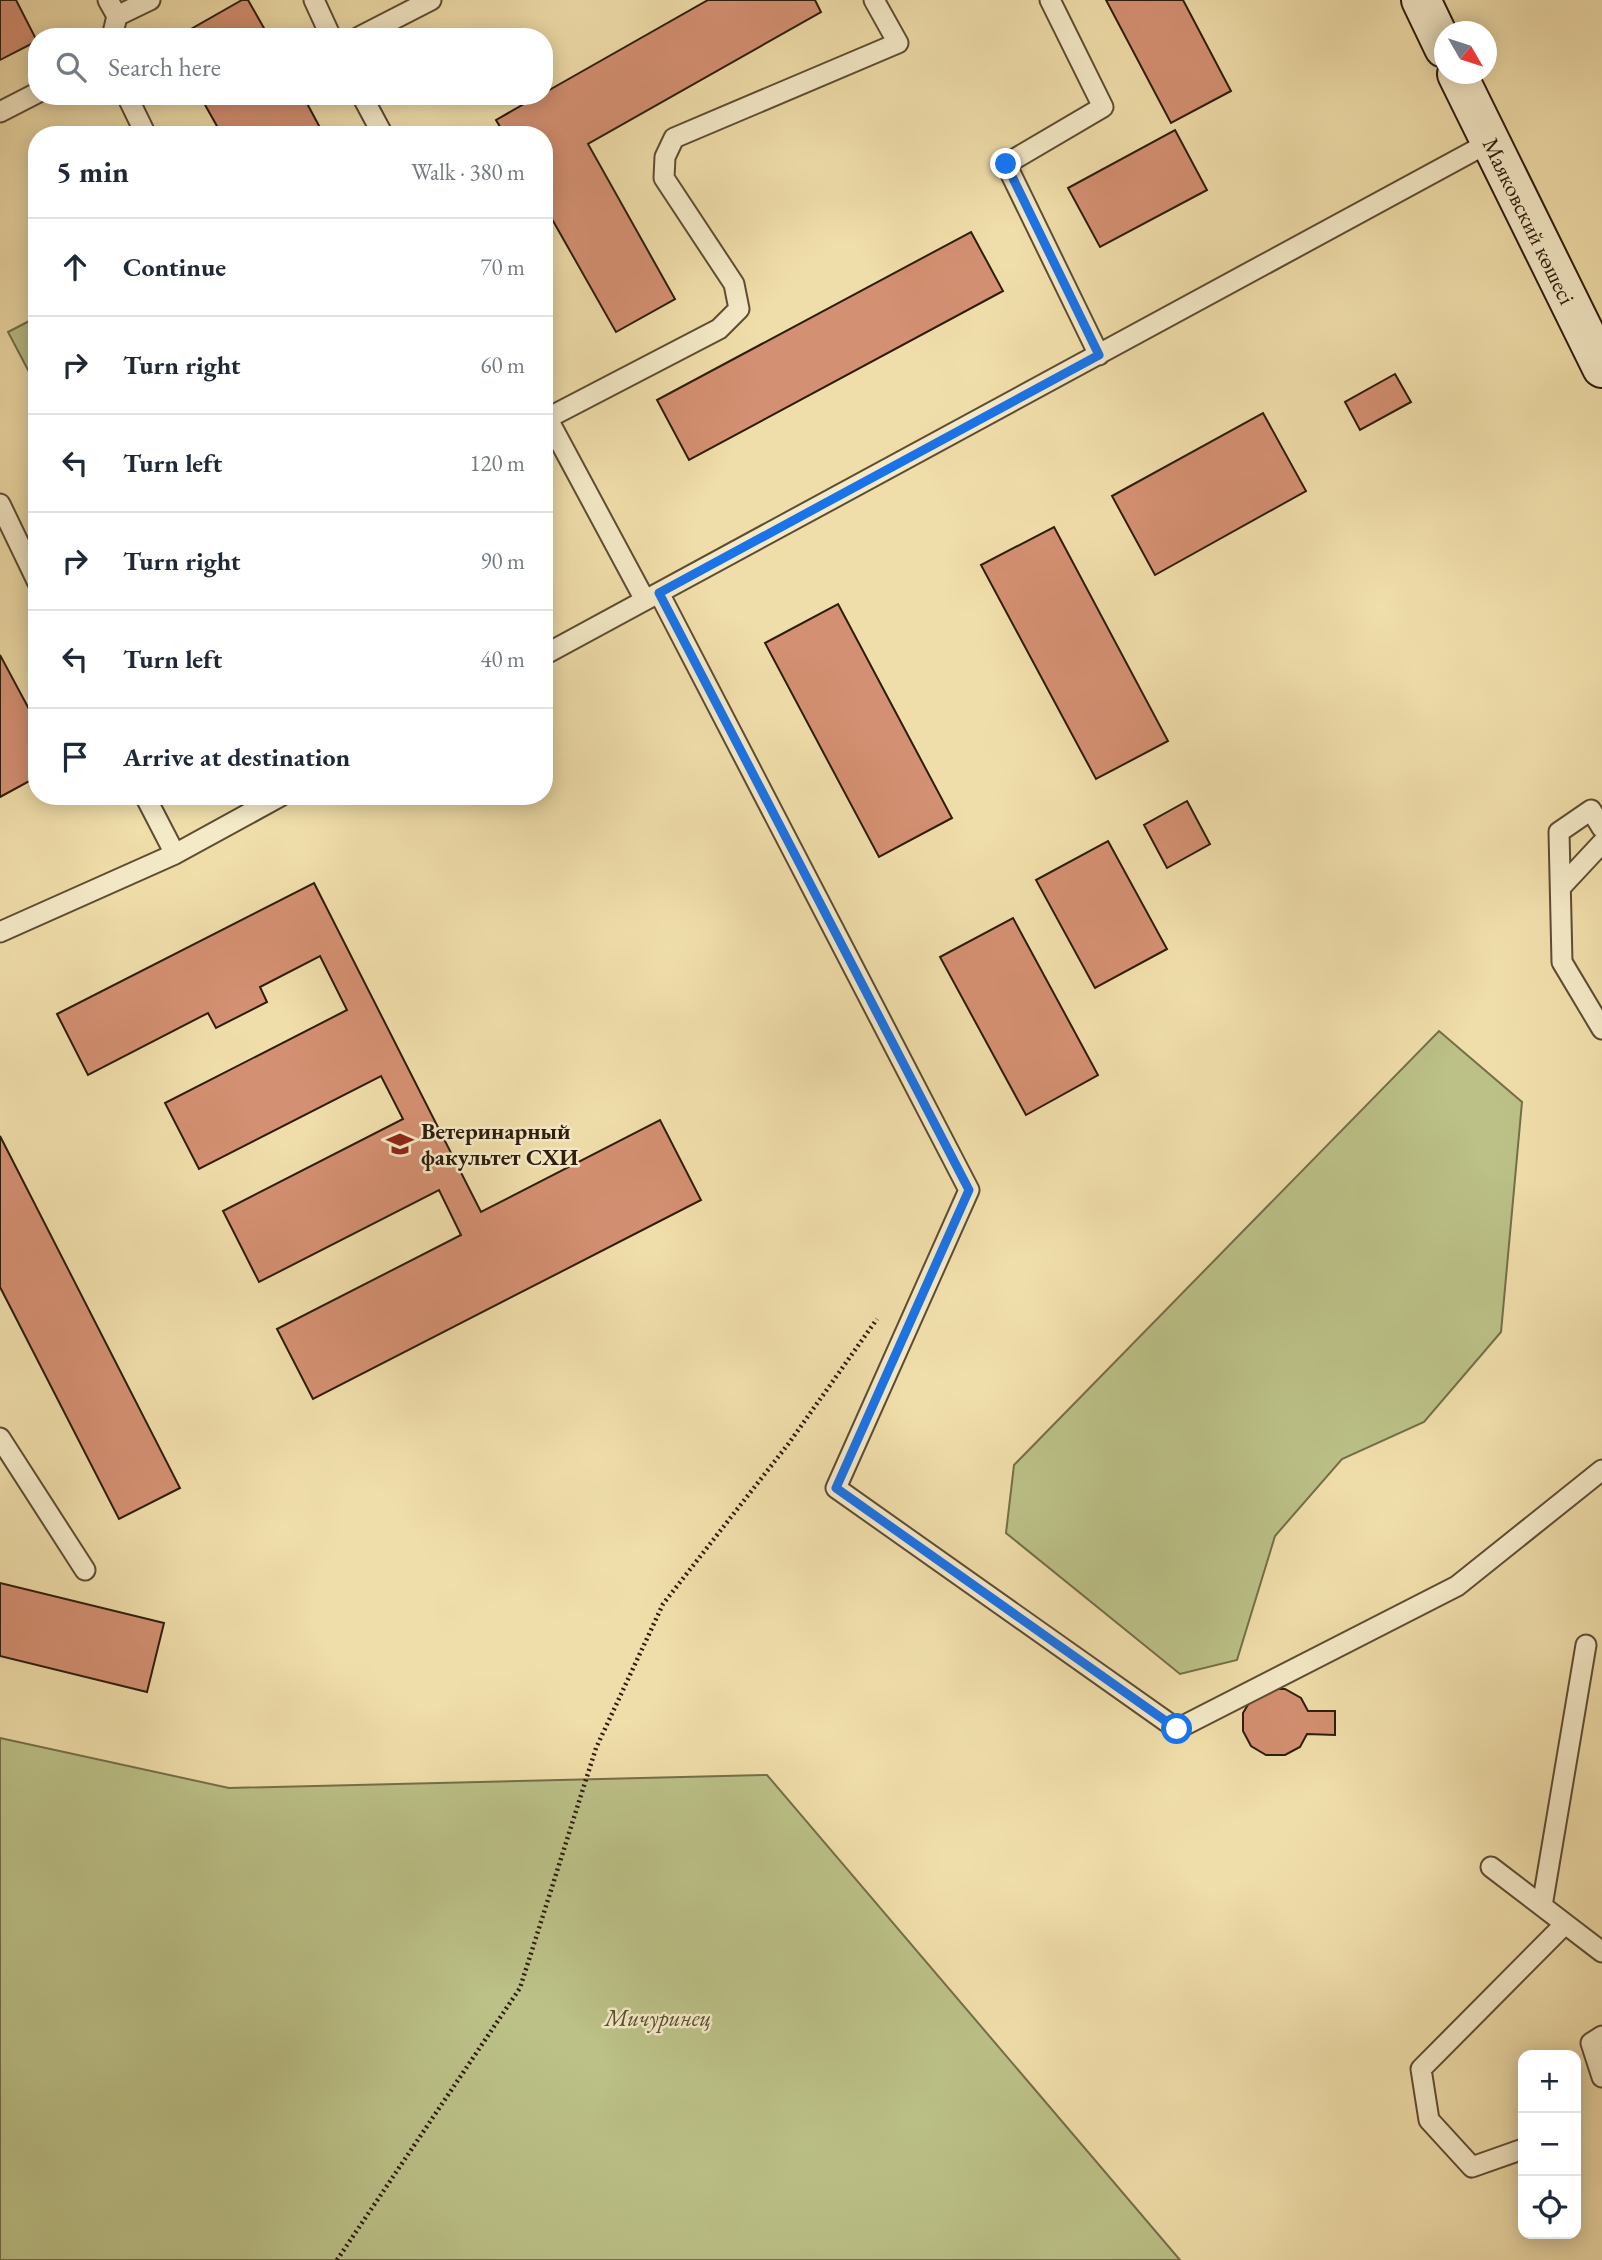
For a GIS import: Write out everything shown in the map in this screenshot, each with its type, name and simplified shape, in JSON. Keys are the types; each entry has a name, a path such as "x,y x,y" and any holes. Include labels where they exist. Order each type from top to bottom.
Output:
{"main road":[{"path":"1421,0 1434,27"},
{"name":"Маяковский көшесі","path":"1462,84 1602,368"}],"lane":[{"path":"112,28 113,8 150,0"},
{"path":"314,0 327,28"},
{"path":"377,28 431,0"},
{"path":"553,413 719,329 739,309 734,284 664,178 665,157 674,138 898,43 874,0"},
{"path":"1050,0 1103,107 1006,164 1099,355"},
{"path":"0,112 28,98"},
{"path":"131,105 142,126"},
{"path":"367,105 378,126"},
{"path":"553,649 1490,142"},
{"path":"553,430 652,597 969,1190 836,1488 1177,1729 1457,1586 1602,1470"},
{"path":"0,504 28,562"},
{"path":"150,805 175,854"},
{"path":"1,929 175,854 265,805"},
{"path":"1602,828 1591,810 1559,832 1562,962 1602,1030"},
{"path":"1560,887 1602,843"},
{"path":"0,1438 85,1570"},
{"path":"1542,1906 1586,1645"},
{"path":"1491,1867 1602,1952"},
{"path":"1518,2151 1472,2167 1429,2120 1421,2069 1565,1924"},
{"path":"1602,2036 1591,2043 1602,2077"}],"path":[{"path":"337,2260 520,1988 597,1748 663,1604 789,1443 883,1311"}],"green space":[{"path":"28,322 28,370 8,332"},
{"path":"1439,1031 1522,1102 1501,1332 1424,1422 1342,1459 1275,1536 1237,1660 1180,1674 1006,1533 1014,1465"},
{"name":"Мичуринец","path":"0,1738 229,1788 767,1775 1180,2260 0,2260"}],"building":[{"path":"0,0 16,0 30,28 28,28 28,46 0,60"},
{"path":"242,0 248,0 264,28 193,28"},
{"path":"708,0 815,0 821,12 588,144 675,299 616,332 553,221 553,126 500,126 496,120 522,105 553,105 553,88"},
{"path":"1106,0 1183,0 1231,91 1171,123"},
{"path":"205,105 308,105 319,126 217,126"},
{"path":"1175,130 1207,190 1100,247 1068,188"},
{"path":"971,232 1003,291 689,460 657,400"},
{"path":"1395,374 1411,402 1360,430 1345,402"},
{"path":"1263,413 1306,491 1155,575 1112,496"},
{"path":"1054,527 1168,741 1096,779 981,565"},
{"path":"838,604 952,818 879,857 765,643"},
{"path":"0,655 28,707 28,782 0,797"},
{"path":"1187,801 1210,844 1167,868 1144,825"},
{"path":"1108,841 1167,949 1095,988 1036,880"},
{"name":"Ветеринарный факультет СХИ","path":"314,883 481,1212 660,1120 701,1200 313,1399 277,1329 461,1235 439,1190 259,1282 223,1211 403,1119 381,1076 199,1169 165,1103 347,1010 320,956 260,987 267,1002 216,1028 208,1013 88,1075 57,1014"},
{"path":"1013,918 1098,1075 1026,1115 940,957"},
{"path":"0,1136 180,1488 119,1519 0,1287"},
{"path":"0,1583 164,1623 147,1692 0,1656"},
{"path":"1268,1689 1285,1689 1301,1698 1308,1711 1335,1711 1335,1735 1307,1734 1300,1747 1285,1755 1266,1755 1251,1746 1243,1731 1243,1713 1252,1698"}],"place":[{"name":"Ветеринарный факультет СХИ","path":"400,1144"}],"route":[{"path":"1006,164 1099,355 659,593 969,1190 836,1488 1177,1729"}]}
